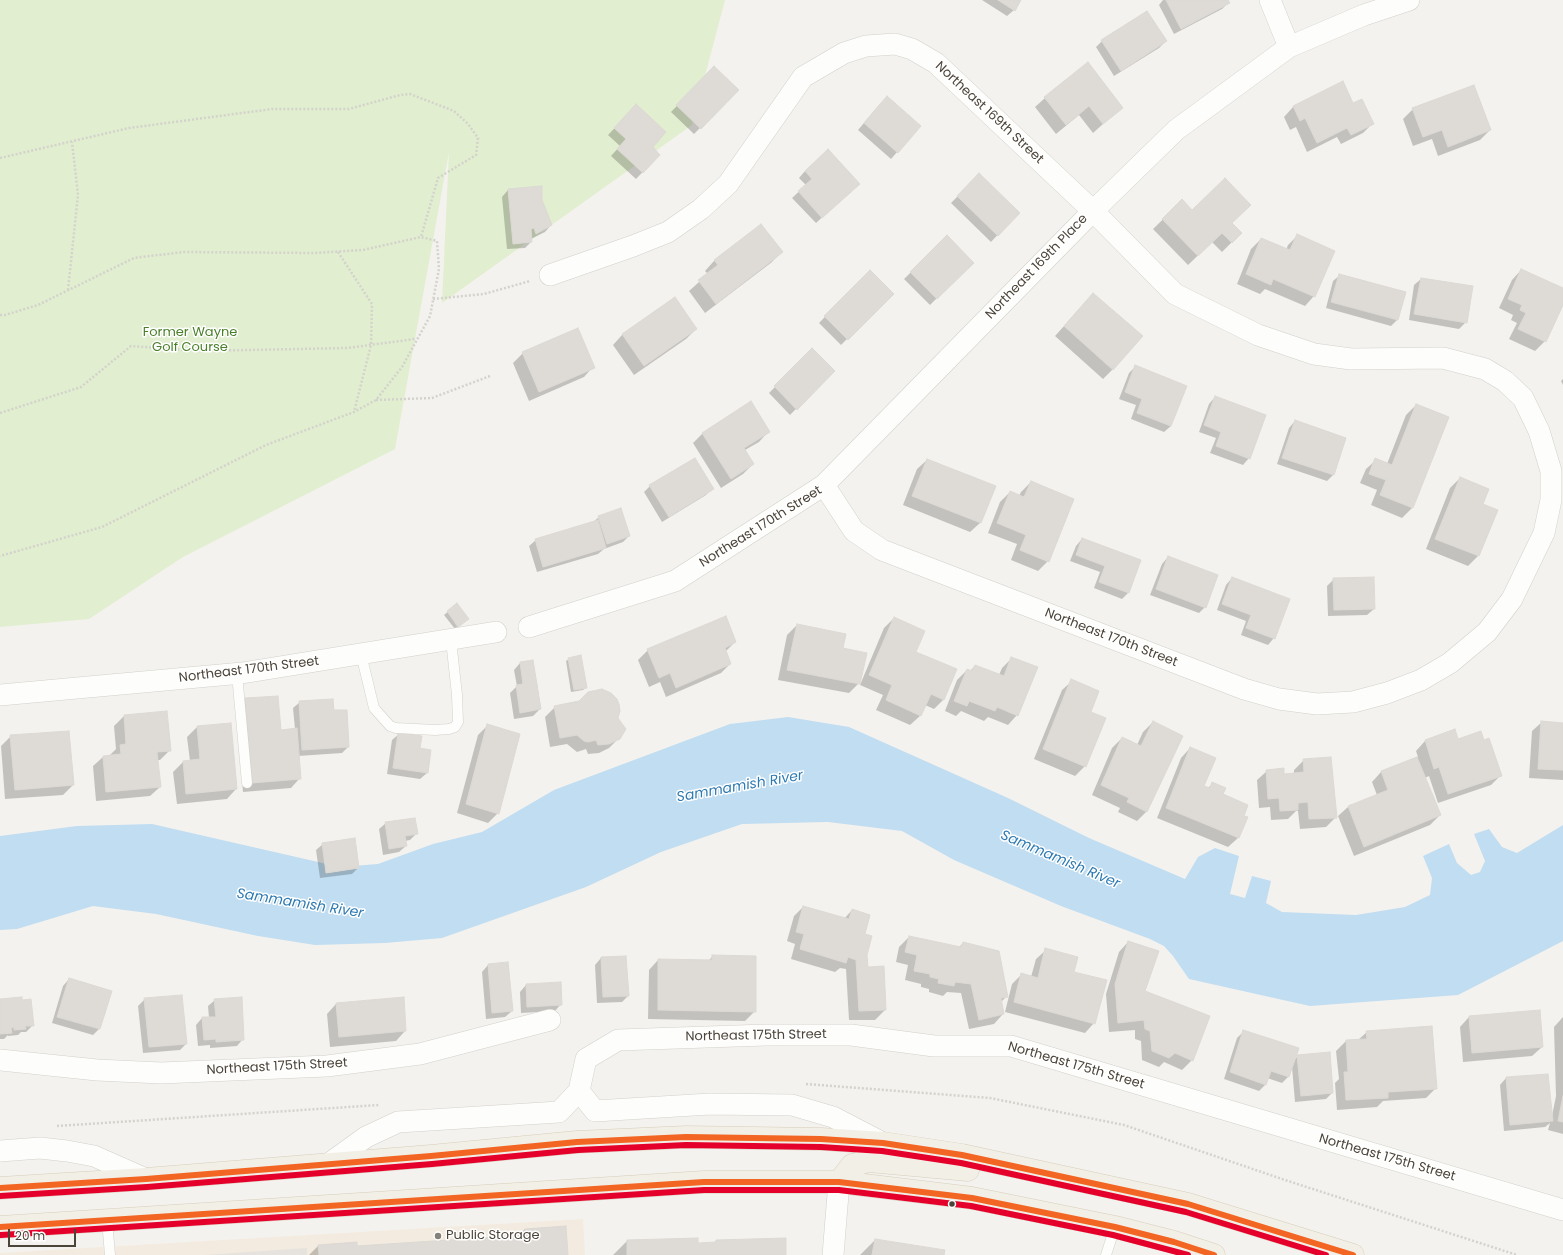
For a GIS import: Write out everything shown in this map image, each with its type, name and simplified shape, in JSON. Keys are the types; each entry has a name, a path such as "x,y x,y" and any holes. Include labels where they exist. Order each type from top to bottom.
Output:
{"main road":[{"path":"0,1188 146,1179 430,1156 577,1142 686,1136 883,1142 962,1155 1188,1204 1353,1255"},
{"path":"839,1182 852,1165 869,1161 988,1171 1013,1166"},
{"path":"0,1227 704,1182 839,1182 972,1198 1115,1227 1173,1248 1214,1255"}],"street":[{"path":"1270,0 1289,47"},
{"path":"1093,211 1176,130 1289,47 1364,15 1409,0"},
{"name":"Northeast 169th Street","path":"550,275 668,232 701,209 728,184 803,77 844,52 866,46 895,44 912,49 936,63 1093,211"},
{"name":"Northeast 169th Place","path":"824,485 1093,211 1175,294 1258,335 1314,354 1351,359 1443,358 1485,369 1505,381 1523,398"},
{"name":"Northeast 170th Street","path":"529,626 675,581 824,485 854,531 882,550 1244,689 1279,699 1317,704 1353,702 1387,694 1421,680 1450,664 1487,632 1512,599 1544,533 1550,500 1551,470 1539,431 1523,398"},
{"name":"Northeast 170th Street","path":"0,695 237,674 496,632"},
{"name":"Northeast 175th Street","path":"0,1060 98,1070 162,1073 327,1066 420,1054 550,1020"},
{"name":"Northeast 175th Street","path":"579,1091 586,1060 618,1040 766,1035 851,1035 934,1046 1011,1046 1563,1210"},
{"path":"330,1164 366,1137 398,1122 559,1112 579,1091 595,1111 710,1104 792,1105 833,1117 883,1142"},
{"path":"0,1151 40,1148 68,1151 94,1156 146,1179"},
{"path":"833,1255 839,1182"}],"lane":[{"path":"361,654 374,708 390,726 396,728 450,730 455,727 458,722 457,695 450,640"},
{"path":"237,674 247,783"},
{"path":"107,1220 110,1255"},
{"path":"1106,1255 1115,1227"}],"path":[{"path":"0,158 130,128 272,109 349,109 400,95 410,94 454,111 468,124 478,138 476,155 438,178 421,237"},
{"path":"68,290 78,195 72,142"},
{"path":"0,315 5,315 38,305 134,258 183,252 338,252 363,250 421,237 437,241 439,269 430,316 402,367 376,400 354,412 266,445 102,527 0,556"},
{"path":"338,252 372,304 371,345 354,412"},
{"path":"433,299 484,294 550,275"},
{"path":"0,413 81,387 131,346 198,351 347,348 415,339"},
{"path":"376,400 432,398 490,376"},
{"path":"805,1084 990,1098 1124,1126 1517,1255"},
{"path":"54,1126 384,1104"}],"shaded area":[{"name":"Public Storage","path":"583,1219 585,1255 0,1255 0,1253"},
{"path":"307,1248 307,1255 205,1255"}],"green space":[{"name":"Former Wayne Golf Course","path":"0,0 725,0 692,125 442,303 449,152 395,449 183,557 89,619 0,627"}],"water":[{"name":"Sammamish River","path":"788,717 849,727 1008,798 1089,838 1185,879 1198,857 1215,848 1239,856 1230,894 1245,898 1252,876 1271,881 1266,903 1282,912 1356,915 1405,907 1430,895 1432,878 1423,856 1449,844 1457,863 1471,875 1480,872 1485,861 1474,834 1489,829 1502,847 1517,853 1563,825 1563,941 1458,995 1310,1006 1189,979 1164,946 1150,939 1061,906 954,860 902,831 828,822 742,824 661,852 586,887 442,938 385,943 315,945 258,936 156,914 93,906 17,929 0,930 0,836 77,826 152,824 340,867 378,864 433,844 482,832 554,790 730,724"}],"building":[{"path":"998,0 1021,0 1015,11"},
{"path":"1166,0 1228,0 1230,3 1181,29"},
{"path":"1147,11 1167,41 1121,71 1101,40"},
{"path":"1088,62 1123,108 1103,124 1089,106 1066,125 1044,97"},
{"path":"714,66 739,90 701,129 676,105"},
{"path":"1343,81 1353,103 1362,99 1374,124 1351,135 1347,128 1317,143 1305,118 1300,121 1293,106"},
{"path":"1474,85 1491,130 1448,147 1442,130 1423,137 1412,108"},
{"path":"887,96 921,126 898,153 864,123"},
{"path":"636,104 666,132 653,147 660,155 643,173 617,149 626,139 614,128"},
{"path":"828,149 860,184 822,218 798,191 812,179 805,171"},
{"path":"979,173 1020,213 998,236 957,196"},
{"path":"1225,178 1251,205 1232,223 1242,233 1232,243 1222,233 1198,256 1162,219 1182,199 1192,210"},
{"path":"542,186 542,200 552,225 536,234 534,228 531,229 532,242 513,244 508,189"},
{"path":"761,224 783,252 716,304 698,280 718,265 714,260"},
{"path":"1297,234 1335,251 1315,297 1273,279 1271,285 1246,274 1261,238 1290,250"},
{"path":"947,235 974,263 937,299 910,272"},
{"path":"1521,269 1563,288 1563,305 1546,342 1518,329 1526,313 1520,310 1522,305 1508,299"},
{"path":"870,270 894,294 848,340 824,316"},
{"path":"1339,274 1406,292 1398,320 1331,302"},
{"path":"1421,278 1473,286 1467,323 1414,314"},
{"path":"1093,293 1143,336 1113,370 1064,326"},
{"path":"675,297 697,329 644,366 622,334"},
{"path":"578,328 595,368 539,392 522,352"},
{"path":"812,348 835,371 797,410 774,386"},
{"path":"1135,365 1187,386 1171,426 1137,413 1142,399 1125,392"},
{"path":"1215,396 1266,415 1250,459 1216,446 1221,432 1204,425"},
{"path":"751,401 770,432 744,448 754,464 731,479 702,433"},
{"path":"1416,404 1449,417 1413,508 1380,495 1386,480 1369,474 1375,458 1392,465"},
{"path":"1295,420 1346,438 1334,475 1282,458"},
{"path":"695,458 714,489 669,517 649,485"},
{"path":"927,459 996,486 981,523 912,496"},
{"path":"1460,477 1489,489 1483,504 1498,510 1479,556 1435,539"},
{"path":"1031,481 1074,499 1049,562 1020,550 1026,535 997,523 1010,491 1024,497"},
{"path":"621,508 630,536 607,544 598,516"},
{"path":"598,520 606,548 543,567 535,539"},
{"path":"1082,538 1141,560 1129,593 1099,582 1105,566 1076,555"},
{"path":"1168,556 1218,575 1206,608 1156,589"},
{"path":"1232,577 1290,599 1275,639 1246,628 1251,615 1222,604"},
{"path":"1374,577 1375,609 1334,610 1333,578"},
{"path":"457,603 469,619 458,627 447,611"},
{"path":"726,616 736,642 725,648 731,664 676,688 670,673 659,678 647,649"},
{"path":"894,617 925,631 916,652 957,669 944,700 931,694 921,716 886,700 892,685 869,675"},
{"path":"797,624 846,634 843,648 867,653 860,684 787,670"},
{"path":"581,655 587,688 574,690 568,658"},
{"path":"1011,657 1038,667 1018,716 997,707 995,711 969,701 967,706 954,701 967,669 972,671 975,665 1004,676"},
{"path":"533,660 541,709 520,713 516,685 523,684 520,662"},
{"path":"1071,679 1099,691 1091,712 1106,718 1086,767 1043,749"},
{"path":"602,689 611,693 617,699 619,704 620,711 618,718 626,729 620,739 609,744 598,745 596,740 588,742 584,741 577,735 560,738 554,706 579,701 588,692"},
{"path":"278,696 281,730 297,728 301,779 252,783 245,698"},
{"path":"333,699 334,710 347,710 349,747 302,750 299,701"},
{"path":"167,711 171,751 157,752 161,787 106,792 103,756 121,754 120,745 126,744 124,715"},
{"path":"1153,721 1183,736 1147,812 1127,802 1129,798 1101,785 1122,737 1141,746"},
{"path":"1541,721 1563,723 1563,770 1538,769"},
{"path":"231,723 237,789 186,794 183,761 200,759 197,726"},
{"path":"487,724 520,734 499,814 466,804"},
{"path":"1455,729 1458,739 1481,731 1484,740 1489,738 1502,776 1448,794 1439,767 1434,769 1425,740"},
{"path":"69,731 74,785 15,790 10,735"},
{"path":"398,733 422,736 420,748 431,750 428,773 393,768"},
{"path":"1190,747 1216,758 1204,786 1210,788 1212,782 1226,788 1223,794 1248,805 1244,816 1248,817 1239,838 1166,808"},
{"path":"1331,757 1337,818 1309,819 1308,802 1298,803 1298,810 1280,811 1279,798 1268,799 1266,770 1284,768 1284,774 1304,772 1303,759"},
{"path":"1417,757 1441,815 1364,847 1348,806 1388,790 1381,771"},
{"path":"415,818 418,834 405,836 407,846 389,849 385,822"},
{"path":"355,838 359,868 326,873 322,843"},
{"path":"803,906 849,919 852,909 870,915 865,934 872,936 867,955 868,967 884,966 886,1010 859,1011 856,960 848,957 846,963 800,949 804,934 796,932"},
{"path":"909,936 961,947 963,942 999,951 1008,997 1001,998 1004,1014 979,1020 971,984 955,982 954,986 938,983 939,979 930,977 930,974 914,971 917,955 905,952"},
{"path":"1128,941 1159,951 1145,991 1210,1016 1193,1061 1175,1053 1169,1058 1152,1051 1150,1031 1145,1029 1144,1020 1118,1023 1115,984"},
{"path":"1045,948 1078,957 1074,972 1107,980 1095,1024 1014,1002 1021,973 1038,978"},
{"path":"712,955 756,956 756,1012 658,1010 658,959 712,960"},
{"path":"626,956 629,996 603,997 601,957"},
{"path":"508,962 513,1011 492,1013 488,964"},
{"path":"69,978 112,991 100,1029 57,1017"},
{"path":"561,982 562,1005 527,1007 526,984"},
{"path":"182,995 187,1044 149,1047 144,998"},
{"path":"22,997 22,1000 31,999 34,1026 25,1026 26,1029 14,1030 14,1027 11,1028 12,1033 0,1034 0,999"},
{"path":"242,997 244,1040 216,1042 216,1039 204,1040 202,1017 216,1017 214,999"},
{"path":"404,997 406,1031 339,1037 336,1003"},
{"path":"1540,1010 1543,1047 1472,1053 1469,1016"},
{"path":"1432,1026 1437,1089 1388,1092 1388,1098 1346,1100 1344,1072 1348,1072 1346,1040 1367,1039 1366,1031"},
{"path":"1243,1030 1299,1048 1289,1077 1271,1071 1266,1085 1230,1072"},
{"path":"1330,1052 1333,1093 1301,1096 1297,1055"},
{"path":"1548,1074 1553,1121 1510,1125 1506,1077"},
{"path":"1563,1096 1563,1122 1558,1121"},
{"path":"566,1226 568,1255 319,1255 318,1245 357,1242 357,1246 525,1235 525,1229"},
{"path":"698,1238 698,1243 716,1242 716,1240 786,1238 786,1255 627,1255 627,1240"},
{"path":"875,1239 945,1250 944,1255 872,1255"}],"transit line":[{"path":"0,1188 146,1179 431,1156 577,1142 686,1137 821,1139 883,1143 962,1155 1188,1204 1353,1255"},
{"path":"0,1196 147,1187 432,1164 578,1150 686,1145 821,1147 882,1151 961,1163 1186,1212 1326,1255"},
{"path":"0,1227 704,1182 839,1182 972,1198 1115,1227 1174,1242 1214,1255"},
{"path":"1,1235 704,1190 839,1190 971,1206 1113,1235 1188,1255"}],"place":[{"name":"Public Storage","path":"438,1236"}]}
